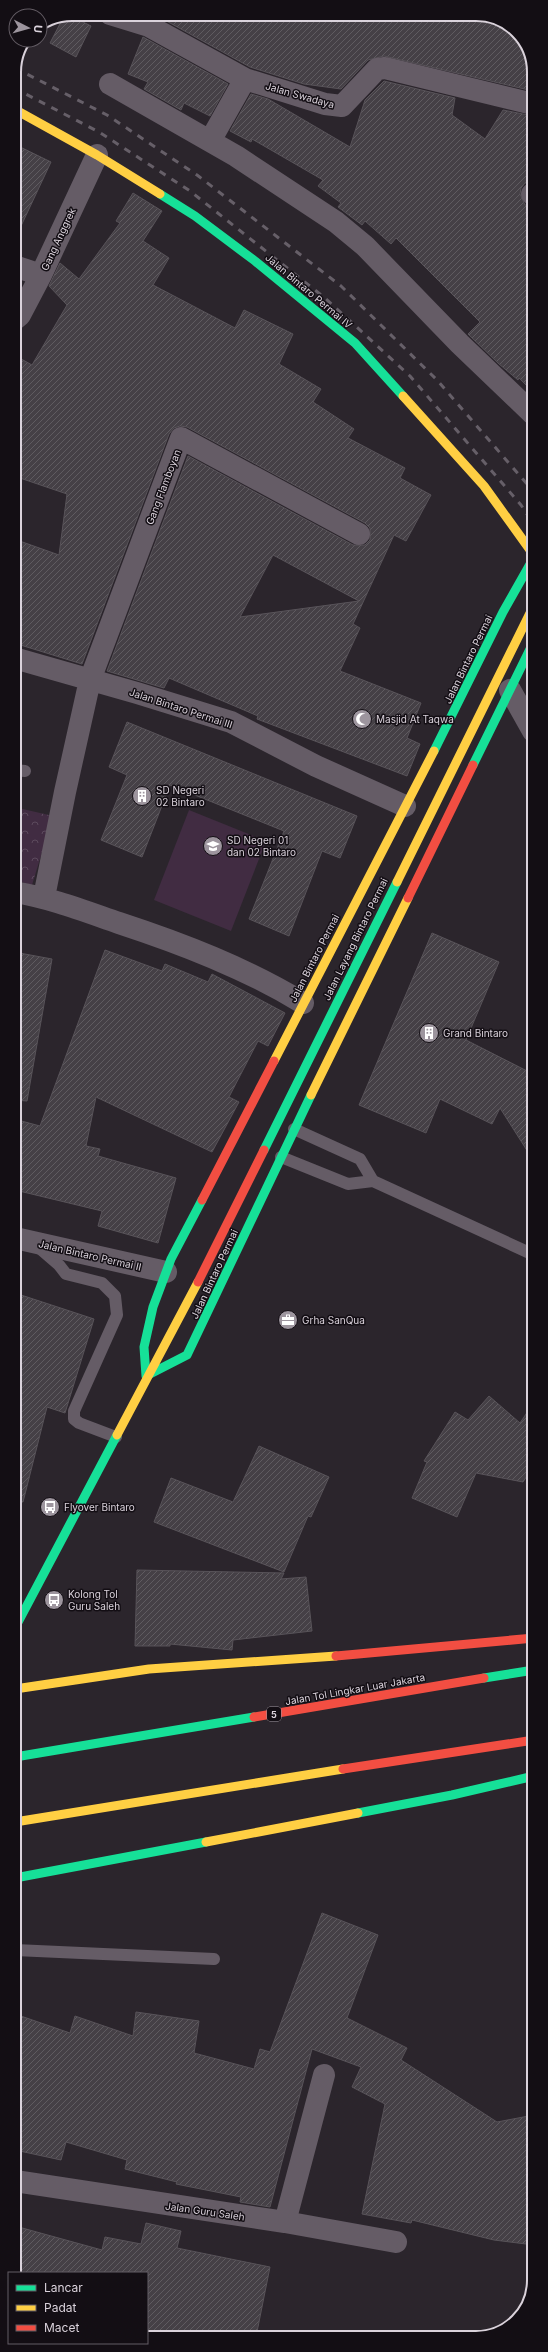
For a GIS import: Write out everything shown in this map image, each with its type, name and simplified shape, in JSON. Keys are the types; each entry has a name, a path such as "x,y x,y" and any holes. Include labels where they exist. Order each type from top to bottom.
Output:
{"main road":[{"name":"Jalan Bintaro Permai IV","path":"21,113 97,155 195,216 255,261 355,343 484,486 527,546"},
{"name":"Jalan Bintaro Permai","path":"146,1376 144,1347 154,1307 166,1272 303,1003 441,738 503,612 527,570"},
{"name":"Jalan Layang Bintaro Permai","path":"198,1282 527,618"},
{"name":"Jalan Bintaro Permai","path":"146,1376 187,1355 294,1129 527,655"},
{"path":"441,738 458,732 473,741 478,756"},
{"name":"Jalan Bintaro Permai","path":"21,1617 116,1437 146,1376 198,1282"},
{"path":"21,1688 149,1669 382,1653 527,1639"},
{"name":"Jalan Tol Lingkar Luar Jakarta","path":"21,1756 527,1671"},
{"path":"21,1821 372,1763 527,1741"},
{"path":"21,1877 452,1795 527,1778"}],"street":[{"name":"Jalan Swadaya","path":"133,21 149,26 245,79 335,106 342,106 378,69 385,68 527,103"},
{"path":"210,141 245,79"},
{"path":"110,84 263,172 336,222 365,246 460,344 527,408"},
{"name":"Gang Anggrek","path":"21,313 41,275 97,155"},
{"path":"21,268 41,275"},
{"name":"Gang Flamboyan","path":"90,680 181,438 359,534"},
{"name":"Jalan Bintaro Permai III","path":"21,660 231,722 316,766 405,806"},
{"path":"44,897 65,792 90,680"},
{"path":"510,690 527,720"},
{"path":"21,893 44,897 159,936 234,966 303,1003"},
{"name":"Jalan Bintaro Permai II","path":"23,1240 166,1272"},
{"path":"285,2222 324,2075"},
{"name":"Jalan Guru Saleh","path":"21,2182 285,2222 396,2242"}],"lane":[{"path":"294,1129 360,1159 373,1181"},
{"path":"281,1157 348,1184 373,1181 527,1252"},
{"path":"23,1240 59,1265 66,1274 102,1283 115,1296 117,1315 74,1411 74,1419 79,1423 116,1437"},
{"path":"21,1950 214,1959"}],"green space":[{"path":"21,809 53,816 32,885 21,882"},
{"path":"189,810 266,841 231,931 154,900"}],"building":[{"path":"81,21 91,26 76,57 50,43 61,22"},
{"path":"166,21 480,21 496,25 505,30 517,41 526,62 527,90 384,56 368,60 341,89 304,84 250,67"},
{"path":"143,37 228,84 210,116 184,103 181,110 144,89 148,82 128,74"},
{"path":"384,81 455,98 452,115 485,139 503,110 527,115 527,183 521,188 520,194 525,205 527,205 527,386 519,378 518,380 499,364 468,334 480,322 396,238 391,244 365,221 362,225 338,207 341,203 318,186 323,180 252,139 251,142 230,131 251,94 268,99 350,147 365,100"},
{"path":"21,147 51,162 21,226"},
{"path":"133,193 162,211 143,241 169,258 153,285 235,328 244,310 293,334 279,364 321,389 313,402 354,429 348,438 405,468 400,478 431,495 406,541 394,535 353,624 360,628 340,671 421,703 407,738 420,744 407,776 257,719 258,716 169,678 164,688 107,671 188,456 353,545 365,545 370,540 370,528 365,523 187,427 180,426 174,428 169,434 82,664 21,645 21,541 59,555 67,494 21,478 21,359 32,365 67,305 49,286 60,263 79,279 120,223 116,221","holes":["273,555 359,601 240,617"]},
{"path":"127,722 357,816 340,858 322,851 289,936 249,919 284,831 170,785 142,857 101,840 127,775 109,767"},
{"name":"Grand Bintaro","path":"432,933 499,962 466,1040 527,1071 527,1151 500,1108 492,1124 440,1099 426,1133 359,1105"},
{"path":"105,950 162,971 165,964 208,982 212,974 285,1013 268,1046 258,1041 229,1097 239,1102 212,1152 96,1097 86,1146 100,1149 98,1156 176,1178 158,1243 98,1226 102,1211 21,1191 21,1121 40,1126"},
{"path":"21,953 52,959 27,1101 21,1101"},
{"path":"21,1295 94,1319 65,1413 47,1407 23,1502 21,1502"},
{"path":"489,1396 520,1423 527,1412 527,1476 523,1482 476,1473 457,1517 412,1498 427,1462 424,1461 455,1412 468,1420"},
{"path":"259,1446 329,1477 311,1517 308,1516 284,1572 154,1522 171,1478 233,1502"},
{"path":"137,1570 284,1573 281,1579 306,1577 312,1631 233,1640 232,1650 170,1644 170,1646 135,1646"},
{"path":"322,1913 378,1935 347,2018 407,2048 401,2060 497,2122 527,2116 527,2244 494,2240 412,2220 411,2223 362,2214 385,2104 352,2087 361,2067 312,2049 270,2207 240,2202 241,2197 176,2184 177,2182 125,2169 127,2160 66,2142 61,2160 21,2151 21,2016 70,2033 75,2016 133,2036 136,2012 199,2021 194,2053 254,2069 260,2049 270,2052"},
{"path":"146,2223 181,2231 177,2248 270,2267 257,2331 148,2331 148,2272 21,2272 21,2228 102,2250 105,2237 141,2244"}],"railway":[{"path":"21,71 107,115 197,175 341,286 437,380 527,484"},
{"path":"21,92 99,132 190,191 325,298 410,376 521,505 527,514"}],"traffic: fast":[{"path":"160,194 195,216 255,261 355,343 403,396"},
{"path":"434,751 503,612 527,570"},
{"path":"473,765 527,655"},
{"path":"264,1150 397,882"},
{"path":"146,1376 187,1355 311,1095"},
{"path":"146,1376 144,1347 153,1307 171,1259 202,1200"},
{"path":"21,1617 117,1435"},
{"path":"484,1678 527,1671"},
{"path":"21,1756 254,1717"},
{"path":"358,1813 452,1795 527,1778"},
{"path":"21,1877 206,1842"}],"traffic: slow":[{"path":"21,113 97,155 160,194"},
{"path":"403,396 484,486 527,546"},
{"path":"397,882 527,619"},
{"path":"274,1061 434,751"},
{"path":"311,1095 408,898"},
{"path":"117,1435 198,1282"},
{"path":"21,1688 149,1669 336,1656"},
{"path":"21,1821 343,1769"},
{"path":"206,1842 358,1813"}],"traffic: jam":[{"path":"408,898 473,765"},
{"path":"202,1200 274,1061"},
{"path":"198,1282 264,1150"},
{"path":"336,1656 527,1639"},
{"path":"254,1717 484,1678"},
{"path":"343,1769 527,1741"}],"place":[{"name":"Masjid At Taqwa","path":"362,719"},
{"name":"SD Negeri 02 Bintaro","path":"142,796"},
{"name":"SD Negeri 01 dan 02 Bintaro","path":"213,846"},
{"name":"Grand Bintaro","path":"429,1033"},
{"name":"Grha SanQua","path":"288,1320"},
{"name":"Flyover Bintaro","path":"50,1507"},
{"name":"Kolong Tol Guru Saleh","path":"54,1600"}]}
